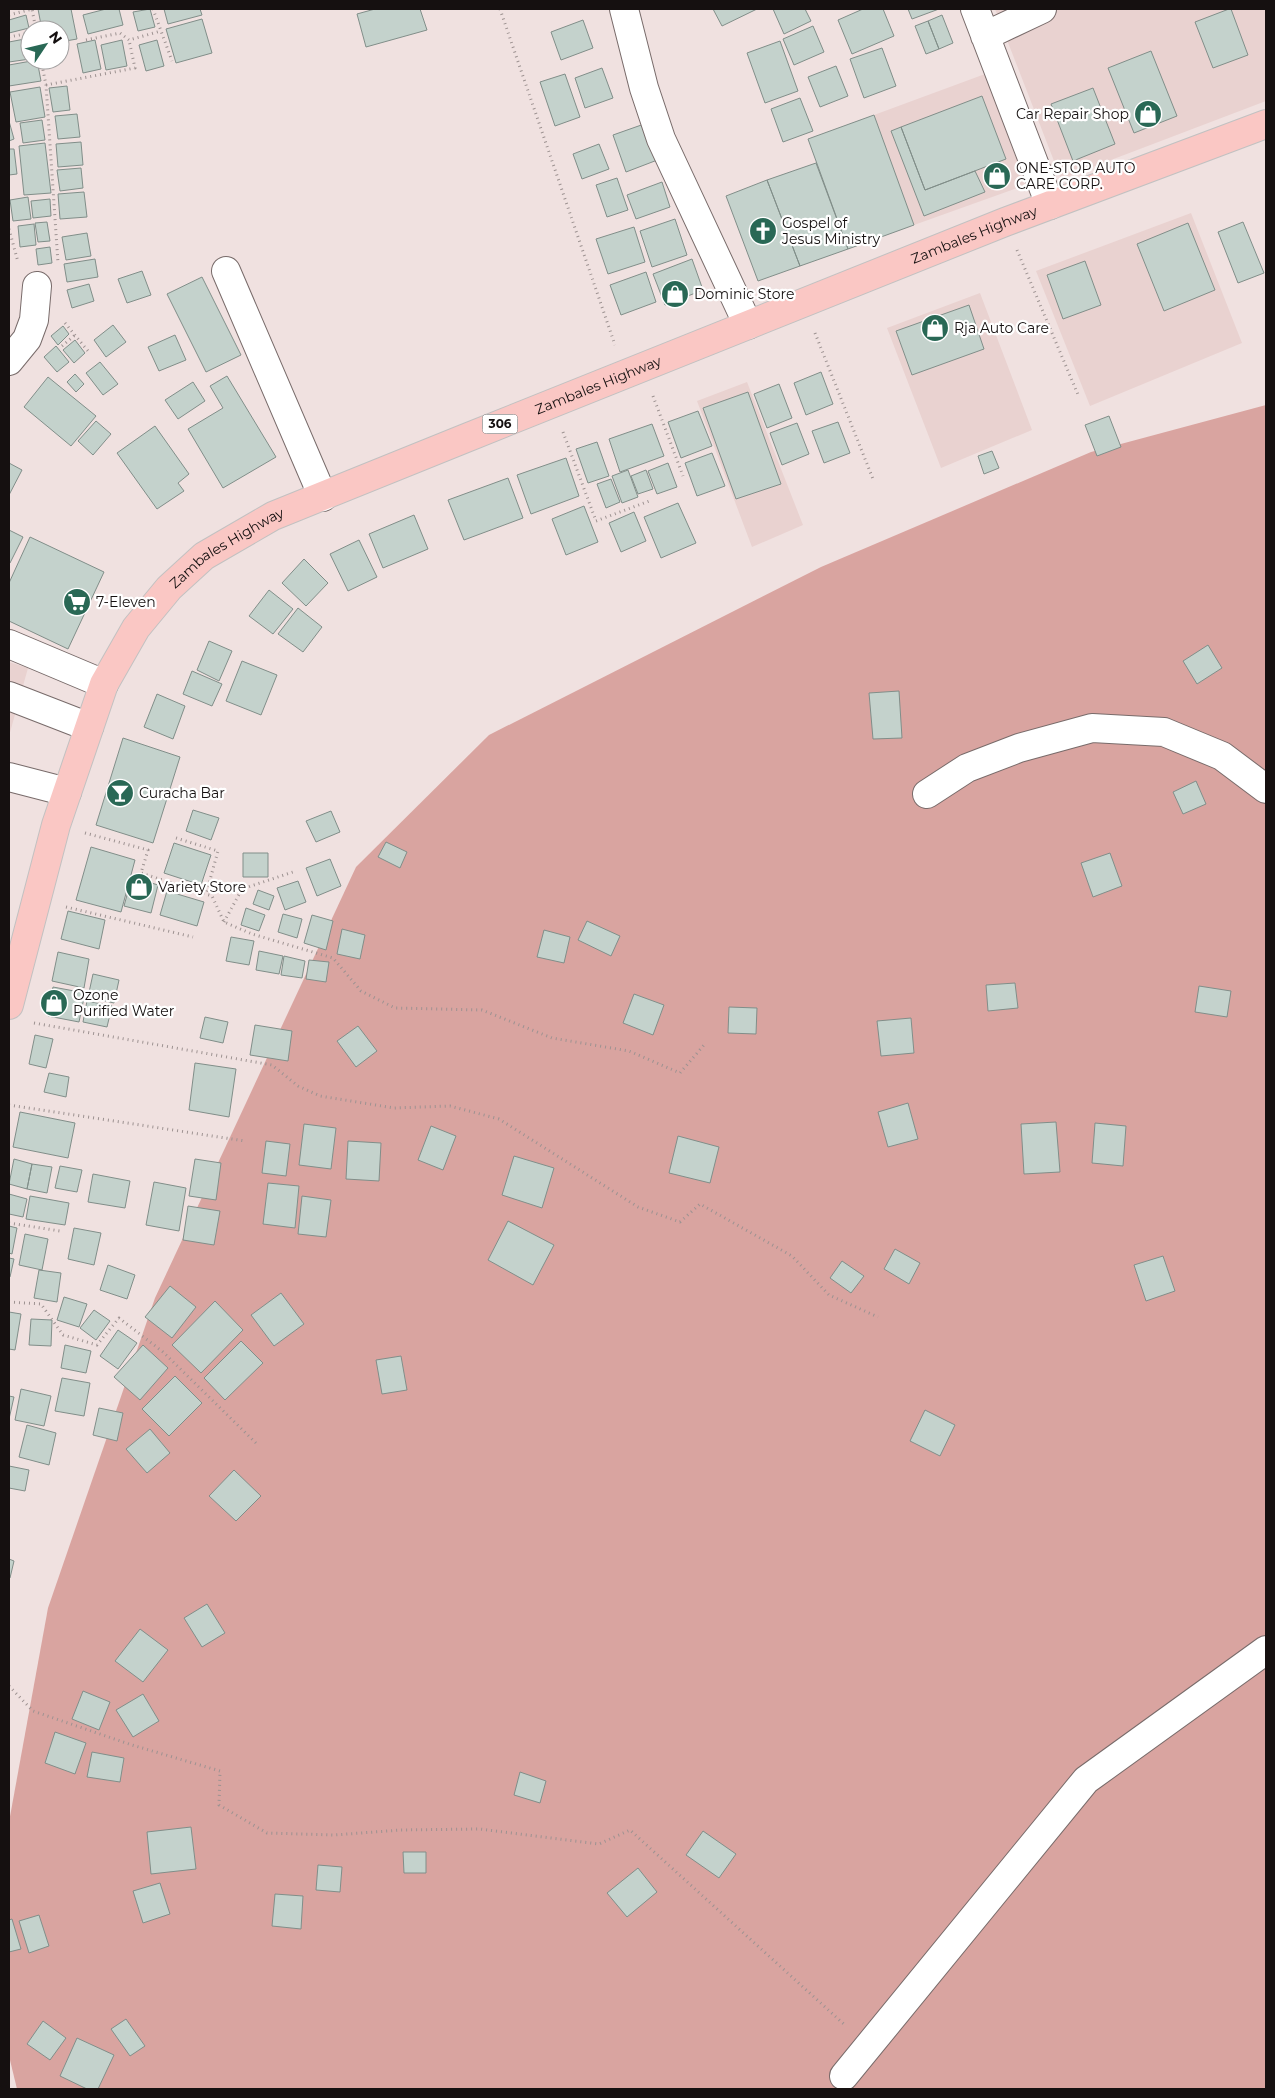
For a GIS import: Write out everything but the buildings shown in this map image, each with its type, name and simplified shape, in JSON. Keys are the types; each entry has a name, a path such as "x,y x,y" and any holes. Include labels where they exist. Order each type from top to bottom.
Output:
{"main road":[{"name":"Zambales Highway","path":"18,1013 36,900 56,825 104,684 136,628 170,588 204,556 274,516 323,496 1005,222 1266,124"}],"street":[{"path":"624,9 644,88 661,139 748,325"},
{"path":"975,9 1050,205"},
{"path":"986,36 1042,9"},
{"path":"226,271 323,496"},
{"path":"9,361 27,339 34,320 37,286"},
{"path":"9,644 104,684"},
{"path":"9,696 89,727"},
{"path":"927,794 967,768 1019,748 1092,728 1164,732 1222,756 1266,789"},
{"path":"9,777 67,792"},
{"path":"844,2076 1086,1780 1266,1650"}],"path":[{"path":"9,15 32,9 34,20"},
{"path":"153,9 172,61"},
{"path":"500,9 634,371 683,476"},
{"path":"129,40 161,31"},
{"path":"46,86 134,68 129,40 120,33 86,40"},
{"path":"37,286 58,263 46,86 43,70"},
{"path":"1005,222 1080,397"},
{"path":"803,304 873,479"},
{"path":"62,346 75,335"},
{"path":"553,403 596,521 652,500"},
{"path":"56,825 148,850 141,873 212,896 224,922 252,934 333,958 360,992 395,1008 482,1010 552,1038 630,1051 680,1074 704,1045"},
{"path":"176,838 218,851 206,894"},
{"path":"224,922 242,890 293,872"},
{"path":"36,900 193,937"},
{"path":"18,1013 272,1065 298,1086 320,1096 394,1108 450,1106 499,1119 638,1207 680,1222 700,1204 792,1256 830,1295 878,1317"},
{"path":"9,1105 245,1142"},
{"path":"9,1223 60,1230"},
{"path":"9,1302 41,1304 63,1335 97,1345 119,1318 163,1352 258,1445"},
{"path":"9,1686 33,1711 132,1745 220,1771 219,1805 267,1833 334,1835 402,1830 480,1829 599,1844 630,1830 868,2046"}],"shaded area":[{"path":"995,9 1265,9 1266,101 1061,179"},
{"path":"985,74 1026,185 914,225 874,115"},
{"path":"1191,213 1242,343 1090,406 1036,271"},
{"path":"980,293 1032,430 941,468 887,328"},
{"path":"747,382 803,525 752,547 697,401"},
{"path":"1266,405 1266,2089 17,2089 9,2056 9,1822 48,1608 155,1298 356,867 489,735 821,567 1091,452"},
{"path":"9,662 28,668 9,736"}],"place":[{"name":"Car Repair Shop","path":"1148,114"},
{"name":"ONE-STOP AUTO CARE CORP.","path":"997,176"},
{"name":"Gospel of Jesus Ministry","path":"763,231"},
{"name":"Dominic Store","path":"675,294"},
{"name":"Rja Auto Care","path":"935,328"},
{"name":"7-Eleven","path":"77,602"},
{"name":"Curacha Bar","path":"120,793"},
{"name":"Variety Store","path":"139,887"},
{"name":"Ozone Purified Water","path":"54,1003"}]}
